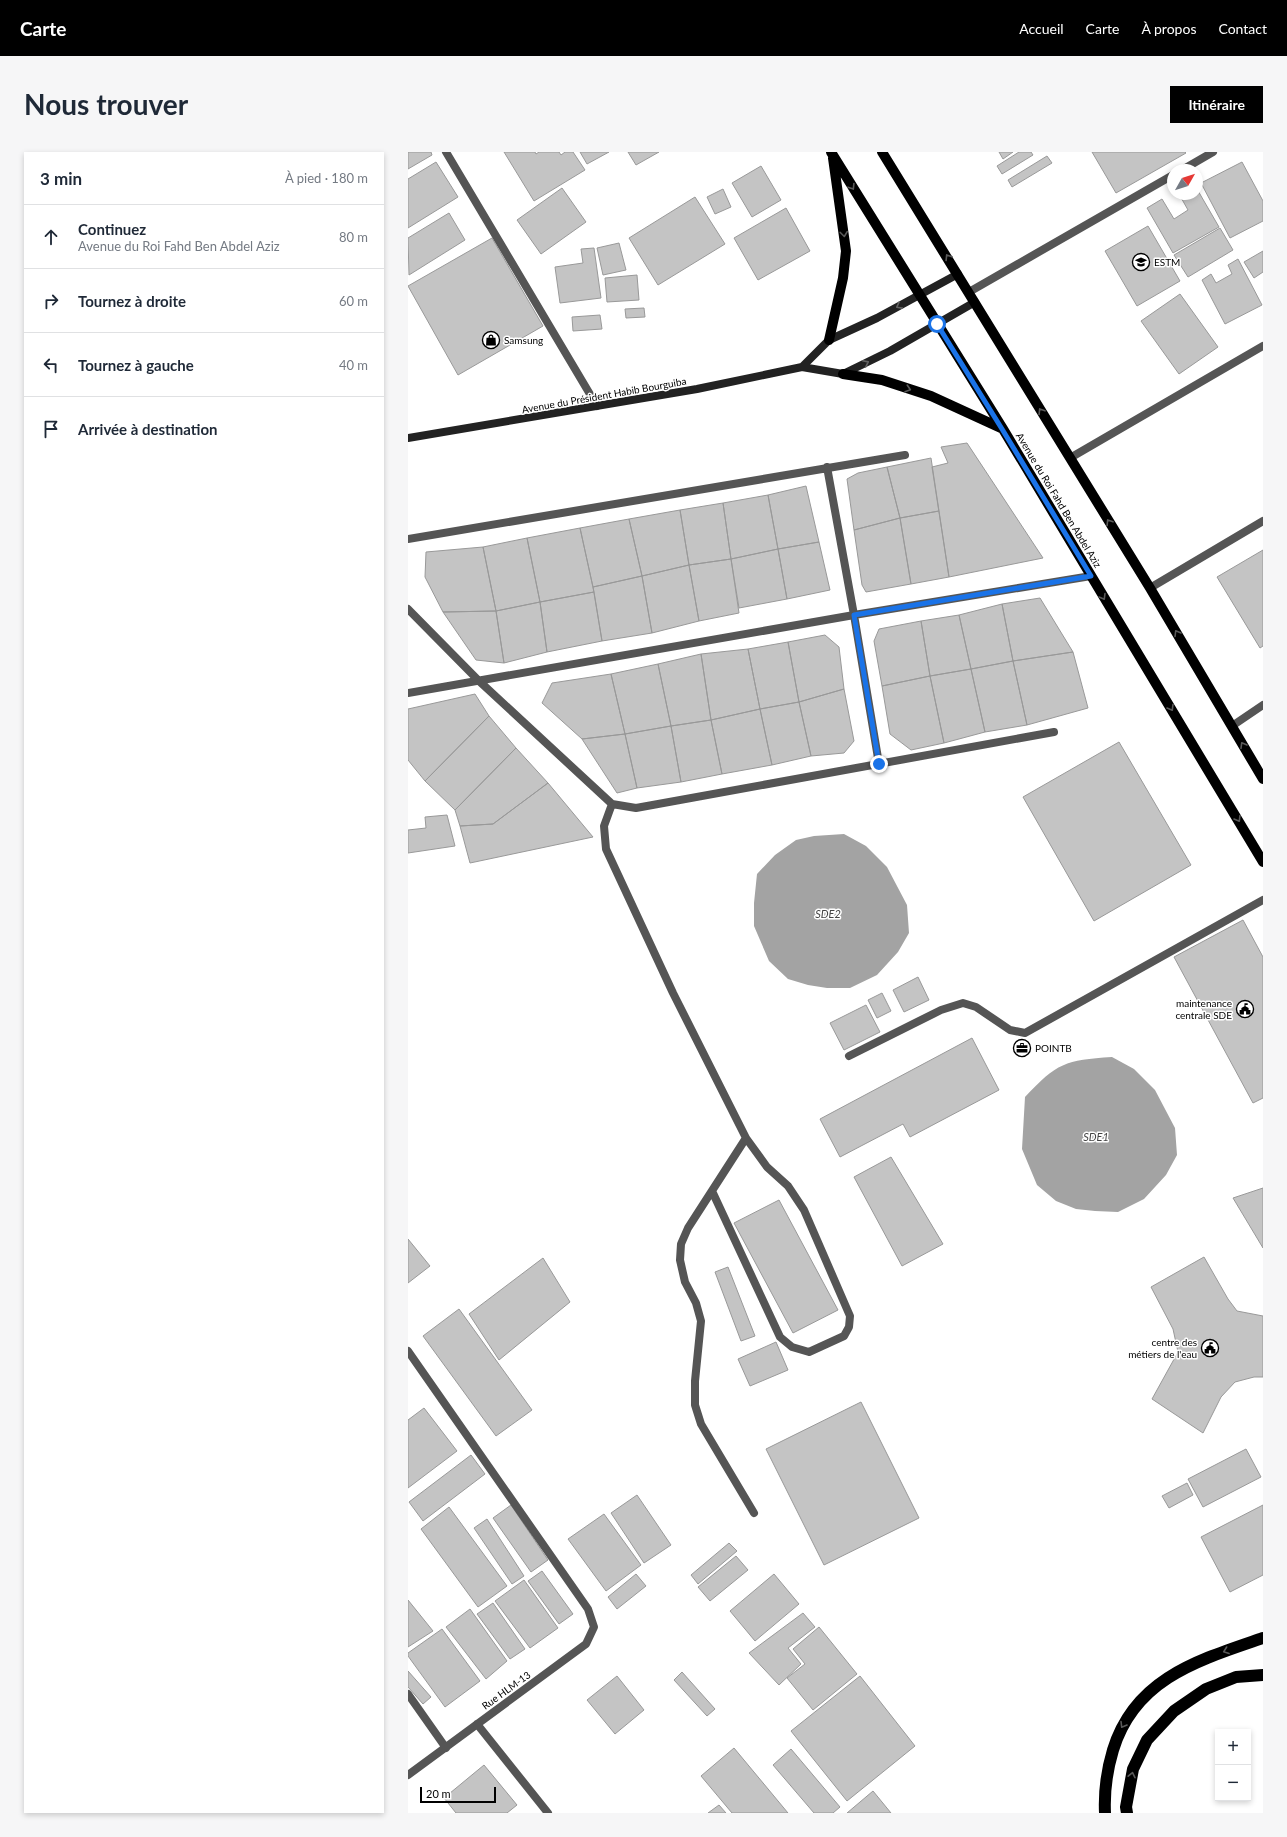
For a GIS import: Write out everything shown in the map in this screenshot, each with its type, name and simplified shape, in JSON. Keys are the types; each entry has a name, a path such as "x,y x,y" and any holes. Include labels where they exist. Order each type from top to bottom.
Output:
{"highway":[{"path":"1106,1813 1105,1801 1109,1763 1118,1733 1136,1704 1161,1682 1195,1663 1263,1638"},
{"path":"1127,1813 1126,1807 1133,1769 1147,1740 1174,1711 1206,1689 1236,1677 1263,1675"}],"main road":[{"path":"882,152 1150,588 1263,778"},
{"path":"828,340 843,278 846,252 831,153"},
{"name":"Avenue du Roi Fahd Ben Abdel Aziz","path":"831,153 1002,429 1263,862"},
{"path":"802,366 828,340 877,318 958,274"},
{"path":"843,374 890,351 975,302"},
{"name":"Avenue du Président Habib Bourguiba","path":"408,438 697,389 802,366"},
{"path":"802,366 882,380 931,396 1002,429"}],"street":[{"path":"446,152 597,406"},
{"path":"1192,164 1213,152"},
{"path":"969,292 1167,178"},
{"path":"1070,458 1263,346"},
{"path":"408,539 905,455"},
{"path":"827,468 879,764"},
{"path":"1150,588 1263,521"},
{"path":"408,693 854,615 1091,576"},
{"path":"408,609 478,680 612,804 636,808 1054,732"},
{"path":"1232,726 1263,705"},
{"path":"612,804 604,826 606,849 673,993 746,1138 767,1167 788,1186 804,1210 850,1316 849,1327 844,1336 809,1352 792,1347 780,1337 712,1191"},
{"path":"849,1056 941,1010 963,1003 976,1007 1010,1030 1026,1033 1263,900"},
{"path":"746,1138 688,1228 681,1244 680,1260 685,1282 696,1303 701,1321 695,1381 695,1405 701,1424 754,1513"},
{"name":"Rue HLM-13","path":"408,1351 588,1609 594,1627 586,1644 408,1775"},
{"path":"408,1694 446,1748"},
{"path":"477,1724 548,1813"}],"water":[{"name":"SDE2","path":"844,834 866,846 887,867 907,905 909,933 898,952 877,975 850,988 827,988 808,985 788,979 769,961 754,926 754,903 757,874 775,855 796,840 814,836"},
{"name":"SDE1","path":"1112,1057 1134,1069 1155,1090 1175,1128 1177,1155 1166,1175 1144,1199 1118,1212 1076,1209 1056,1201 1037,1185 1022,1149 1025,1097 1045,1077 1063,1065 1083,1060"}],"building":[{"path":"408,152 431,152 432,155 408,169"},
{"path":"504,152 535,152 536,154 539,152 559,152 561,155 565,152 573,152 585,170 534,201"},
{"path":"580,152 609,152 587,164"},
{"path":"628,152 659,152 636,165"},
{"path":"999,152 1013,152 1003,159"},
{"path":"1019,152 1031,152 1033,155 1002,174 997,166"},
{"path":"1092,152 1185,152 1186,153 1116,193"},
{"path":"1047,156 1052,163 1012,187 1008,180"},
{"path":"436,162 458,197 408,228 408,179"},
{"path":"1242,162 1263,201 1263,221 1230,238 1203,187 1203,182"},
{"path":"761,166 781,200 752,217 732,183"},
{"path":"562,188 586,222 541,254 517,220"},
{"path":"723,189 731,207 715,214 707,197"},
{"path":"695,197 725,244 658,285 629,238"},
{"path":"1162,199 1174,219 1188,210 1182,200 1203,199 1219,227 1173,253 1147,208"},
{"path":"786,208 810,251 758,280 734,238"},
{"path":"449,213 465,240 409,275 408,238"},
{"path":"1148,226 1180,281 1137,306 1105,251"},
{"path":"1220,228 1233,250 1188,277 1174,255"},
{"path":"492,238 543,326 458,375 408,286"},
{"path":"619,243 626,270 603,275 597,248"},
{"path":"594,248 601,298 560,303 555,267 583,263 581,249"},
{"path":"1263,251 1263,272 1254,278 1244,262"},
{"path":"1238,259 1262,305 1225,324 1202,280 1211,274 1216,283 1232,274 1228,265"},
{"path":"637,275 639,300 607,302 605,278"},
{"path":"1180,294 1218,347 1179,374 1141,321"},
{"path":"644,308 645,317 626,318 625,309"},
{"path":"600,315 602,329 573,331 572,317"},
{"path":"967,443 1043,558 949,577 932,467 948,463 941,447"},
{"path":"931,458 939,511 900,518 887,467"},
{"path":"887,467 900,518 854,530 847,479 858,473"},
{"path":"806,486 819,542 778,549 768,495"},
{"path":"768,495 778,549 731,559 723,503"},
{"path":"723,503 731,559 689,565 680,510"},
{"path":"680,510 689,565 642,576 629,519"},
{"path":"939,511 949,577 911,584 900,518"},
{"path":"900,518 911,584 866,592 862,585 854,530"},
{"path":"629,519 642,576 593,587 580,528"},
{"path":"580,528 594,592 540,602 527,538"},
{"path":"527,538 540,602 496,611 483,547"},
{"path":"819,542 830,590 787,599 778,549"},
{"path":"483,547 496,611 443,612 425,577 426,552"},
{"path":"778,549 787,599 739,608 731,559"},
{"path":"1263,550 1263,646 1260,648 1217,577"},
{"path":"731,559 739,613 699,621 689,565"},
{"path":"689,565 699,621 652,633 642,576"},
{"path":"642,576 652,633 602,641 593,587"},
{"path":"594,592 602,641 547,652 540,602"},
{"path":"1040,598 1073,652 1013,661 1002,604"},
{"path":"540,602 547,652 504,663 496,611"},
{"path":"1002,604 1013,661 971,669 959,615"},
{"path":"496,611 504,663 476,660 443,612"},
{"path":"959,615 971,669 930,676 921,621"},
{"path":"921,621 930,676 882,686 874,641 879,629"},
{"path":"825,635 839,647 844,689 799,702 788,642"},
{"path":"788,642 799,702 760,709 748,649"},
{"path":"748,649 760,709 711,720 701,654"},
{"path":"1073,652 1088,708 1027,725 1013,661"},
{"path":"701,654 711,720 671,726 658,664"},
{"path":"1013,661 1027,725 985,732 971,669"},
{"path":"658,664 671,726 625,734 611,674"},
{"path":"971,669 985,732 944,743 930,676"},
{"path":"611,674 625,734 582,739 542,703 552,683"},
{"path":"930,676 944,743 911,750 890,734 882,686"},
{"path":"844,689 854,741 844,753 811,756 799,702"},
{"path":"475,694 489,716 425,781 408,760 408,709"},
{"path":"799,702 811,756 772,765 760,709"},
{"path":"760,709 772,765 722,774 711,720"},
{"path":"489,716 516,748 455,810 425,781"},
{"path":"711,720 722,774 681,782 671,726"},
{"path":"671,726 681,782 637,788 625,734"},
{"path":"625,734 637,788 617,793 582,739"},
{"path":"1119,742 1191,865 1094,921 1023,797"},
{"path":"516,748 548,783 493,824 460,826 455,810"},
{"path":"548,783 593,837 470,863 460,826 493,824"},
{"path":"447,815 455,846 408,853 408,830 426,828 425,817"},
{"path":"1243,920 1263,957 1263,1098 1253,1103 1174,957"},
{"path":"918,977 929,1000 904,1012 893,990"},
{"path":"882,993 891,1011 877,1018 868,1000"},
{"path":"866,1005 880,1032 844,1050 830,1023"},
{"path":"972,1038 999,1090 910,1137 903,1124 840,1157 820,1119"},
{"path":"891,1157 943,1244 902,1266 854,1177"},
{"path":"1263,1188 1263,1248 1233,1198"},
{"path":"779,1200 838,1310 793,1333 734,1223"},
{"path":"408,1239 430,1266 408,1283"},
{"path":"1204,1257 1228,1299 1237,1311 1263,1316 1263,1377 1254,1377 1235,1382 1221,1397 1203,1433 1152,1399 1178,1352 1173,1329 1151,1287"},
{"path":"543,1258 570,1302 499,1360 469,1314"},
{"path":"728,1267 755,1336 741,1341 715,1272"},
{"path":"459,1309 532,1410 496,1436 423,1336"},
{"path":"776,1342 788,1370 750,1386 738,1359"},
{"path":"861,1402 919,1518 824,1565 766,1449"},
{"path":"424,1408 457,1451 408,1488 408,1420"},
{"path":"1246,1449 1261,1477 1203,1507 1188,1479"},
{"path":"471,1455 485,1474 423,1521 409,1502"},
{"path":"1187,1483 1193,1495 1169,1508 1162,1496"},
{"path":"637,1495 671,1545 644,1563 611,1513"},
{"path":"511,1505 548,1560 531,1572 493,1518"},
{"path":"1263,1505 1263,1575 1230,1592 1201,1537"},
{"path":"449,1507 507,1586 478,1607 421,1529"},
{"path":"604,1514 641,1565 606,1591 568,1539"},
{"path":"487,1519 524,1576 512,1584 474,1528"},
{"path":"729,1543 737,1551 698,1584 691,1575"},
{"path":"736,1556 748,1570 710,1601 698,1587"},
{"path":"542,1571 573,1614 559,1624 528,1581"},
{"path":"636,1574 646,1586 617,1609 608,1597"},
{"path":"774,1574 799,1604 755,1641 730,1611"},
{"path":"524,1580 558,1628 530,1648 495,1601"},
{"path":"408,1600 433,1631 408,1647"},
{"path":"493,1603 525,1649 510,1659 477,1614"},
{"path":"470,1609 507,1661 486,1679 446,1627"},
{"path":"803,1613 815,1627 788,1648 801,1664 779,1685 749,1653"},
{"path":"819,1627 857,1674 813,1710 787,1678 805,1664 793,1649"},
{"path":"442,1629 480,1681 445,1707 408,1656 408,1653"},
{"path":"408,1671 431,1697 423,1704 408,1687"},
{"path":"682,1672 715,1709 707,1716 674,1680"},
{"path":"617,1676 644,1710 615,1734 587,1700"},
{"path":"860,1676 915,1746 847,1801 791,1731"},
{"path":"734,1748 788,1813 732,1813 701,1776"},
{"path":"791,1749 840,1807 833,1813 814,1813 773,1765"},
{"path":"484,1765 517,1805 507,1813 456,1813 444,1798"},
{"path":"873,1791 891,1813 847,1813"},
{"path":"719,1805 726,1813 708,1813"}],"place":[{"name":"ESTM","path":"1141,262"},
{"name":"Samsung","path":"491,340"},
{"name":"maintenance centrale SDE","path":"1245,1009"},
{"name":"POINTB","path":"1022,1048"},
{"name":"centre des métiers de l'eau","path":"1210,1348"}],"route":[{"path":"879,764 854,615 1091,576 937,324"}]}
